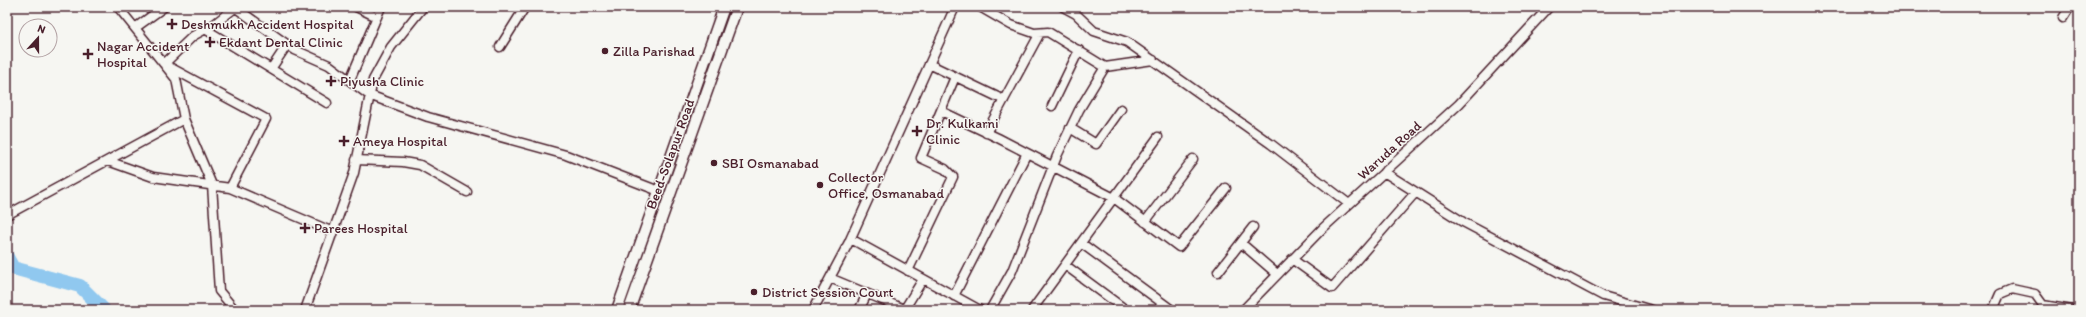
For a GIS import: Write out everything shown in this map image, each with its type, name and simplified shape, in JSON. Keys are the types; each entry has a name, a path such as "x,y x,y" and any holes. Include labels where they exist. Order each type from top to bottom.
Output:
{"main road":[{"name":"Beed-Solapur Road","path":"617,310 724,7"},
{"name":"Beed-Solapur Road","path":"629,310 737,7"}],"street":[{"path":"118,7 176,79 184,119 212,185 219,291 235,310"},
{"path":"135,28 164,7"},
{"path":"164,64 180,46 236,7 287,45 329,65 369,95 428,117 566,155 659,191"},
{"path":"356,7 377,17"},
{"path":"350,80 382,7"},
{"path":"305,310 354,172 372,80 391,47 423,7"},
{"path":"500,47 525,7"},
{"path":"812,310 851,239 955,7"},
{"path":"980,7 1011,25 1034,34 1048,32 1105,67 1153,60"},
{"path":"1063,7 1076,14 1094,31 1127,42 1271,144 1349,204"},
{"name":"Waruda Road","path":"1243,310 1292,259 1349,204 1459,104 1549,7"},
{"path":"2063,18 2070,7"},
{"path":"205,29 328,103"},
{"path":"986,133 1040,33"},
{"path":"272,69 287,45"},
{"path":"1052,106 1079,50"},
{"path":"164,64 266,119 230,188"},
{"path":"929,64 1004,100"},
{"path":"990,310 1012,271 1070,128 1105,67"},
{"path":"908,271 953,177 945,169 921,158 955,77"},
{"path":"1070,128 1096,144 1121,109"},
{"path":"941,111 1114,198 1179,248 1226,188"},
{"path":"7,215 184,119"},
{"path":"1032,310 1158,137"},
{"path":"954,296 1027,153"},
{"path":"356,160 403,162 420,165 467,192"},
{"path":"1145,222 1193,160"},
{"path":"108,161 153,177 230,188 333,232"},
{"path":"1384,172 1415,193 1501,243 1603,296 1652,310"},
{"path":"1292,259 1332,288 1415,193"},
{"path":"1218,272 1253,227"},
{"path":"851,239 980,310"},
{"path":"1241,243 1277,274"},
{"path":"1081,244 1172,310"},
{"path":"1065,265 1126,310"},
{"path":"830,278 904,310 923,279"},
{"path":"1993,310 2000,294 2012,289 2035,294 2043,305 2072,310"},
{"path":"860,310 867,294"}],"waterway":[{"path":"7,257 13,268 80,286 104,310"}],"place":[{"name":"Deshmukh Accident Hospital","path":"172,24"},
{"name":"Ekdant Dental Clinic","path":"210,42"},
{"name":"Zilla Parishad","path":"605,51"},
{"name":"Nagar Accident Hospital","path":"88,54"},
{"name":"Piyusha Clinic","path":"331,81"},
{"name":"Dr. Kulkarni Clinic","path":"917,131"},
{"name":"Ameya Hospital","path":"344,141"},
{"name":"SBI Osmanabad","path":"714,163"},
{"name":"Collector Office, Osmanabad","path":"820,185"},
{"name":"Parees Hospital","path":"305,228"},
{"name":"District Session Court","path":"754,292"}]}
